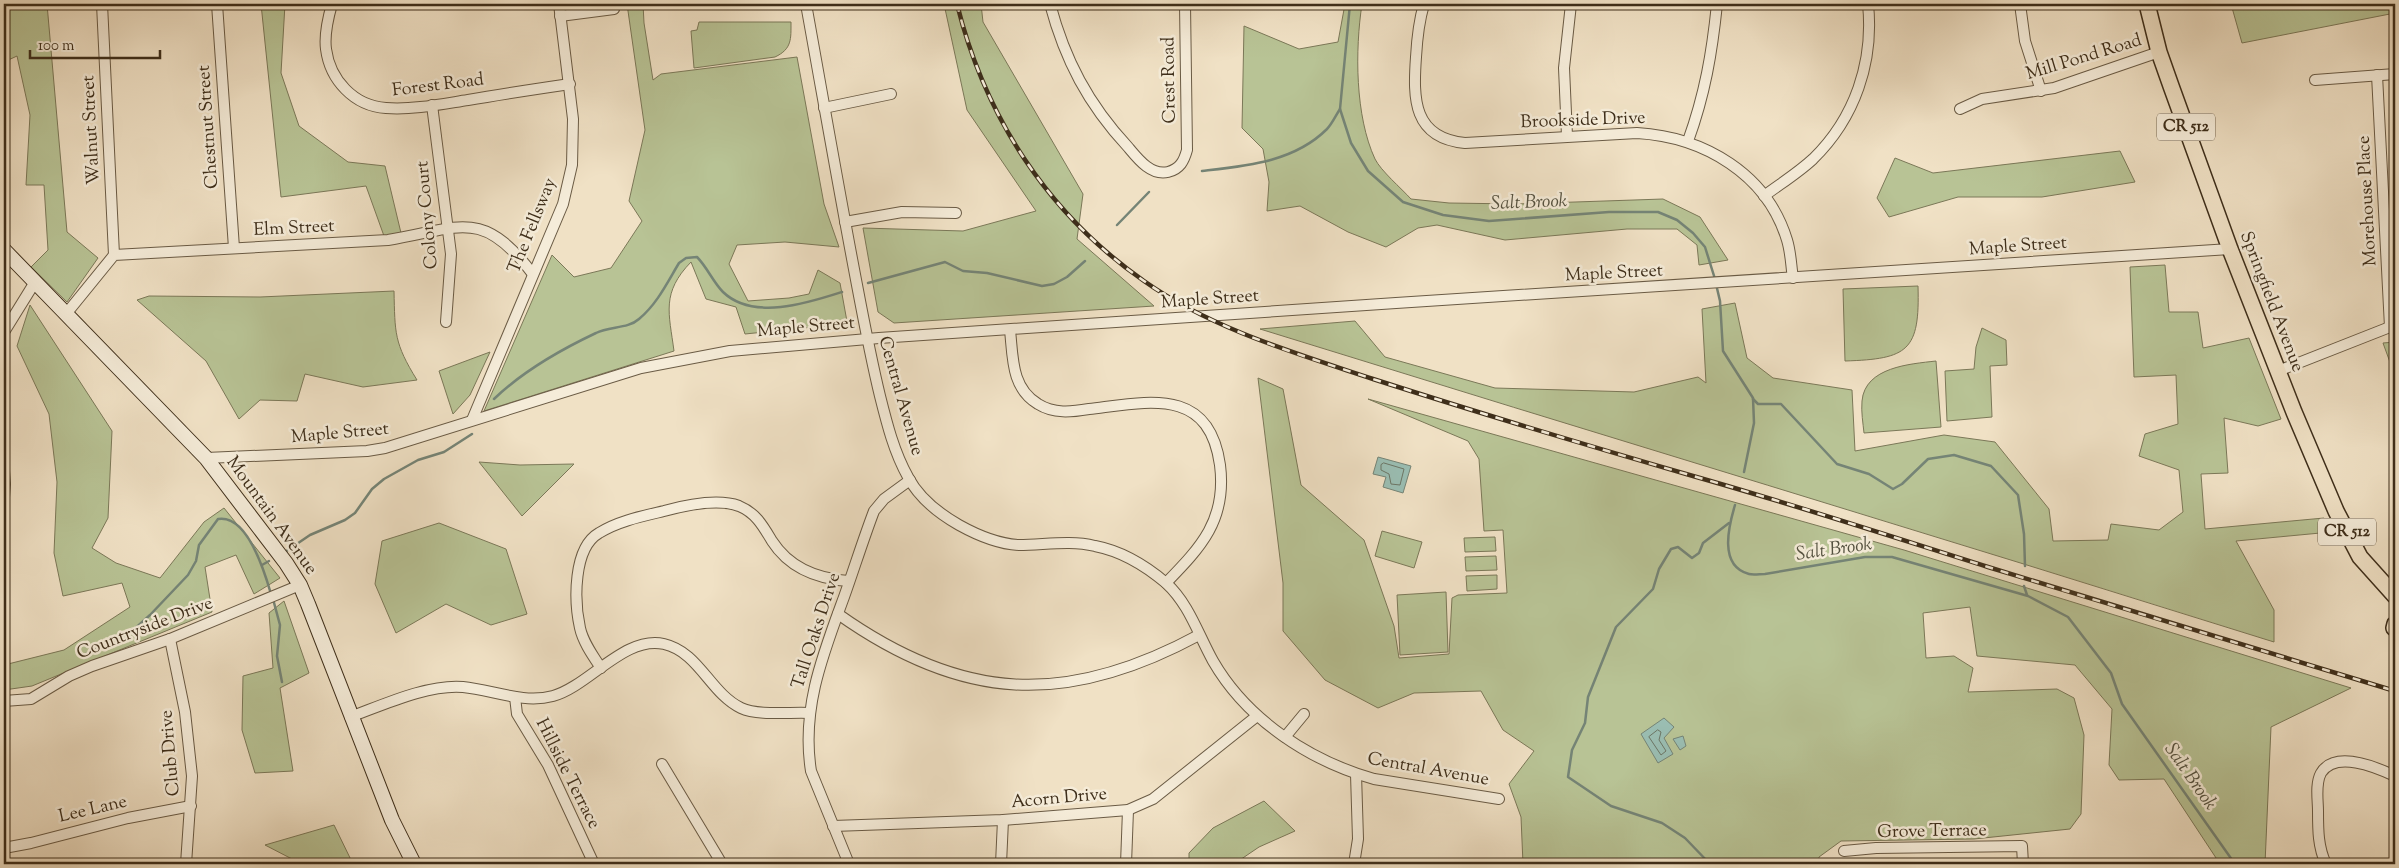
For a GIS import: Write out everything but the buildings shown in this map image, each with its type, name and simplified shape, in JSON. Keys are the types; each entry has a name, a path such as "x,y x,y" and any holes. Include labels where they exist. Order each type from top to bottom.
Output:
{"main road":[{"name":"Springfield Avenue","path":"2148,4 2159,52 2230,249 2336,511 2360,558 2393,589"},
{"name":"Mountain Avenue","path":"4,250 206,458 286,563 300,585 350,717 392,820 414,864"}],"street":[{"name":"Walnut Street","path":"102,4 114,255"},
{"name":"Chestnut Street","path":"217,4 234,248"},
{"name":"Forest Road","path":"332,4 326,34 326,48 334,73 346,91 363,102 384,108 432,105 570,84"},
{"name":"The Fellsway","path":"472,420 532,273 563,204 572,165 573,119 570,84 558,4"},
{"name":"Central Avenue","path":"806,4 867,340 892,440 910,480 932,506 972,532 1017,545 1068,543 1094,546 1132,560 1166,583 1178,595 1228,685 1257,716 1285,737 1322,759 1356,774 1374,779 1499,799"},
{"name":"Crest Road","path":"1050,4 1058,32 1089,99 1110,128 1152,170 1166,172 1174,170 1186,157 1184,4"},
{"name":"Brookside Drive","path":"1424,4 1417,41 1414,94 1419,115 1428,127 1445,139 1465,143 1638,133 1688,141 1728,161 1764,196 1778,219 1787,241 1793,278"},
{"path":"1567,136 1564,68 1571,4"},
{"path":"1688,141 1708,75 1717,4"},
{"path":"1764,196 1814,158 1848,112 1863,76 1867,57 1869,38 1868,4"},
{"path":"2020,4 2025,41 2041,91"},
{"path":"560,16 614,9"},
{"name":"Mill Pond Road","path":"1960,109 1982,99 2041,91 2159,52"},
{"path":"2316,80 2395,74"},
{"name":"Morehouse Place","path":"2377,75 2393,326"},
{"path":"824,108 891,94"},
{"name":"Colony Court","path":"432,105 451,254 446,322"},
{"path":"845,222 902,212 956,212"},
{"name":"Elm Street","path":"114,255 388,240 416,236 448,227 471,227 494,235 513,250 532,273"},
{"name":"Maple Street","path":"206,458 367,452 408,442 472,420 641,368 730,351 1396,303 1729,283 2230,249"},
{"path":"66,314 114,255"},
{"path":"4,332 35,282"},
{"path":"2278,371 2393,326"},
{"path":"1010,330 1014,372 1018,382 1029,398 1044,408 1068,412 1161,402 1190,410 1199,416 1210,431 1217,448 1220,469 1221,492 1216,514 1202,545 1166,583"},
{"path":"4,470 6,484 4,496"},
{"name":"Tall Oaks Drive","path":"848,864 811,771 808,755 809,713 820,662 874,511 884,499 910,480"},
{"path":"601,668 580,629 578,566 583,551 593,538 600,532 626,522 686,505 735,505 757,517 777,548 795,566 819,577 849,582"},
{"name":"Countryside Drive","path":"4,701 32,699 69,676 92,666 170,639 300,585"},
{"path":"838,614 884,645 911,658 972,680 997,684 1063,684 1087,679 1141,664 1199,635"},
{"name":"Club Drive","path":"170,639 188,736 192,776 186,864"},
{"path":"350,717 413,695 451,688 463,687 515,697 541,698 554,696 572,688 627,650 643,645 662,643 687,655 718,692 741,708 751,711 809,713"},
{"name":"Hillside Terrace","path":"515,697 517,714 548,765 594,864"},
{"path":"1285,737 1304,714"},
{"name":"Acorn Drive","path":"833,826 1003,820 1128,810 1153,799 1257,716"},
{"path":"2326,864 2318,831 2318,788 2321,774 2333,763 2340,761 2366,766 2395,776"},
{"path":"662,764 722,864"},
{"path":"1354,864 1358,839 1356,774"},
{"name":"Lee Lane","path":"4,848 32,843 128,818 191,806"},
{"path":"1126,864 1128,810"},
{"path":"1001,864 1003,820"},
{"name":"Grove Terrace","path":"1844,851 1876,848 2022,846 2023,864"}],"green space":[{"path":"4,4 47,4 67,232 98,258 67,302 31,267 48,250 44,185 26,185 30,115 17,56 4,62"},
{"path":"261,4 285,4 281,73 299,126 348,162 385,166 401,233 384,236 366,186 281,197"},
{"path":"627,4 643,4 653,80 661,74 797,57 824,204 839,247 785,242 737,245 729,264 748,301 789,298 809,294 818,270 840,283 848,327 813,327 745,334 736,307 706,299 691,262 681,273 675,284 669,304 674,351 484,411 552,255 574,277 611,268 642,221 629,201 645,130"},
{"path":"944,4 981,4 983,22 1083,194 1077,239 1154,306 894,323 878,312 863,228 963,231 1036,211 967,110"},
{"path":"1345,4 1362,4 1358,42 1358,83 1368,142 1378,164 1411,199 1449,203 1517,204 1663,199 1700,217 1728,260 1699,265 1697,245 1677,229 1627,229 1505,240 1437,225 1418,228 1386,247 1348,232 1300,206 1267,211 1269,182 1263,149 1242,128 1244,26 1299,49 1338,42"},
{"path":"2231,4 2395,4 2395,13 2242,43"},
{"path":"699,22 791,22 788,47 775,57 694,68 691,31 697,30"},
{"path":"2120,151 2135,182 2042,197 1958,197 1889,217 1877,198 1895,158 1933,173"},
{"path":"2165,265 2169,312 2198,312 2203,348 2249,338 2281,419 2258,426 2224,418 2228,473 2201,474 2205,529 2324,518 2331,532 2236,541 2274,610 2274,642 1260,329 1355,321 1385,357 1495,388 1634,392 1698,377 1706,383 1702,309 1735,303 1747,358 1773,378 1852,390 1855,451 1944,435 1995,442 2049,509 2053,541 2108,540 2111,524 2159,530 2183,512 2179,470 2139,456 2145,434 2178,424 2176,375 2134,377 2130,267"},
{"path":"1918,286 1916,325 1912,338 1906,347 1896,354 1883,358 1845,361 1843,289"},
{"path":"394,291 397,337 409,367 417,380 363,387 305,374 297,401 260,400 239,419 206,361 137,300 149,296 260,297"},
{"path":"30,305 112,431 108,518 92,548 116,563 160,578 204,522 224,508 280,578 254,594 236,555 205,567 212,612 32,686 4,690 4,665 64,650 130,607 122,583 63,596 54,553 57,482 49,414 17,346"},
{"path":"1982,328 2006,340 2007,365 1990,366 1992,417 1947,421 1945,371 1974,369 1976,347"},
{"path":"2395,342 2395,376 2383,343"},
{"path":"490,352 470,395 453,414 439,371"},
{"path":"1936,361 1941,427 1864,433 1862,401 1865,390 1871,381 1890,369"},
{"path":"1258,378 1283,389 1301,485 1364,540 1394,626 1399,658 1449,654 1452,598 1458,595 1507,593 1503,530 1484,531 1479,459 1468,441 1368,399 1904,550 2351,688 2271,727 2265,864 2220,864 2164,779 2119,780 2109,765 2112,709 2075,665 1977,656 1970,607 1923,613 1926,658 1954,656 1973,668 1968,692 2057,689 2074,698 2084,735 2081,814 2070,829 1974,839 1841,841 1819,857 1819,864 1523,864 1521,817 1509,784 1534,751 1503,730 1481,691 1414,693 1378,708 1325,680 1283,631 1283,583"},
{"path":"479,462 520,465 574,464 522,516"},
{"path":"439,523 506,549 527,614 491,625 446,604 396,633 375,584 382,541"},
{"path":"1382,531 1422,542 1414,568 1375,556"},
{"path":"1495,537 1496,551 1465,552 1464,538"},
{"path":"1496,556 1497,570 1466,571 1465,557"},
{"path":"1497,575 1497,589 1467,591 1466,576"},
{"path":"1446,592 1448,652 1400,655 1397,595"},
{"path":"284,601 309,673 280,688 293,771 255,773 242,730 243,676 273,668 269,613"},
{"path":"1264,801 1295,831 1259,847 1234,864 1189,864 1189,853 1213,828"},
{"path":"334,825 353,864 299,864 265,845"}],"water":[{"path":"1378,457 1411,466 1403,493 1383,487 1386,477 1373,474"},
{"path":"1664,718 1674,727 1664,738 1673,754 1658,763 1641,734"},
{"path":"1683,736 1686,746 1680,750 1673,739"}],"waterway":[{"name":"Salt Brook","path":"1350,4 1340,109 1351,143 1368,171 1403,202 1443,215 1489,221 1609,212 1658,212 1677,220 1693,233 1705,247 1715,279"},
{"path":"1202,171 1252,164 1300,149 1327,129 1340,109"},
{"path":"1117,225 1149,192"},
{"path":"494,399 517,379 569,347 601,331 635,322 656,300 679,263 686,258 697,257 723,292 735,301 749,306 781,307 813,301 842,292"},
{"path":"868,283 945,262 963,271 987,273 1042,286 1054,284 1067,277 1085,261"},
{"name":"Salt Brook","path":"1716,284 1720,301 1723,351 1753,398 1754,423 1744,472"},
{"name":"Salt Brook","path":"1753,399 1758,404 1781,404 1837,464 1869,474 1893,489 1902,484 1928,459 1954,455 1991,466 2018,495 2024,534 2025,566"},
{"path":"285,552 310,535 345,520 355,513 372,489 384,479 418,460 444,452 472,434"},
{"name":"Salt Brook","path":"1735,505 1730,523 1729,554 1739,570 1749,574 1765,574 1865,557 1892,557 2028,596 2068,617 2111,673 2122,704 2235,864"},
{"path":"86,654 130,633 150,615 188,575 196,561 199,545 218,519 228,520 238,526 246,535 259,560 271,594"},
{"path":"1710,864 1685,838 1662,823 1611,806 1568,777 1572,750 1585,723 1588,697 1616,627 1653,589 1659,569 1671,549 1678,547 1692,558 1699,553 1703,543 1729,523"},
{"path":"262,565 269,561"},
{"name":"Salt Brook","path":"2024,586 2027,595"},
{"path":"273,599 280,625 277,656 282,682"}],"railway":[{"path":"957,4 969,46 1003,124 1025,160 1050,194 1078,225 1110,254 1144,281 1198,313 1284,349 1413,392 1804,509 2395,691"}]}
